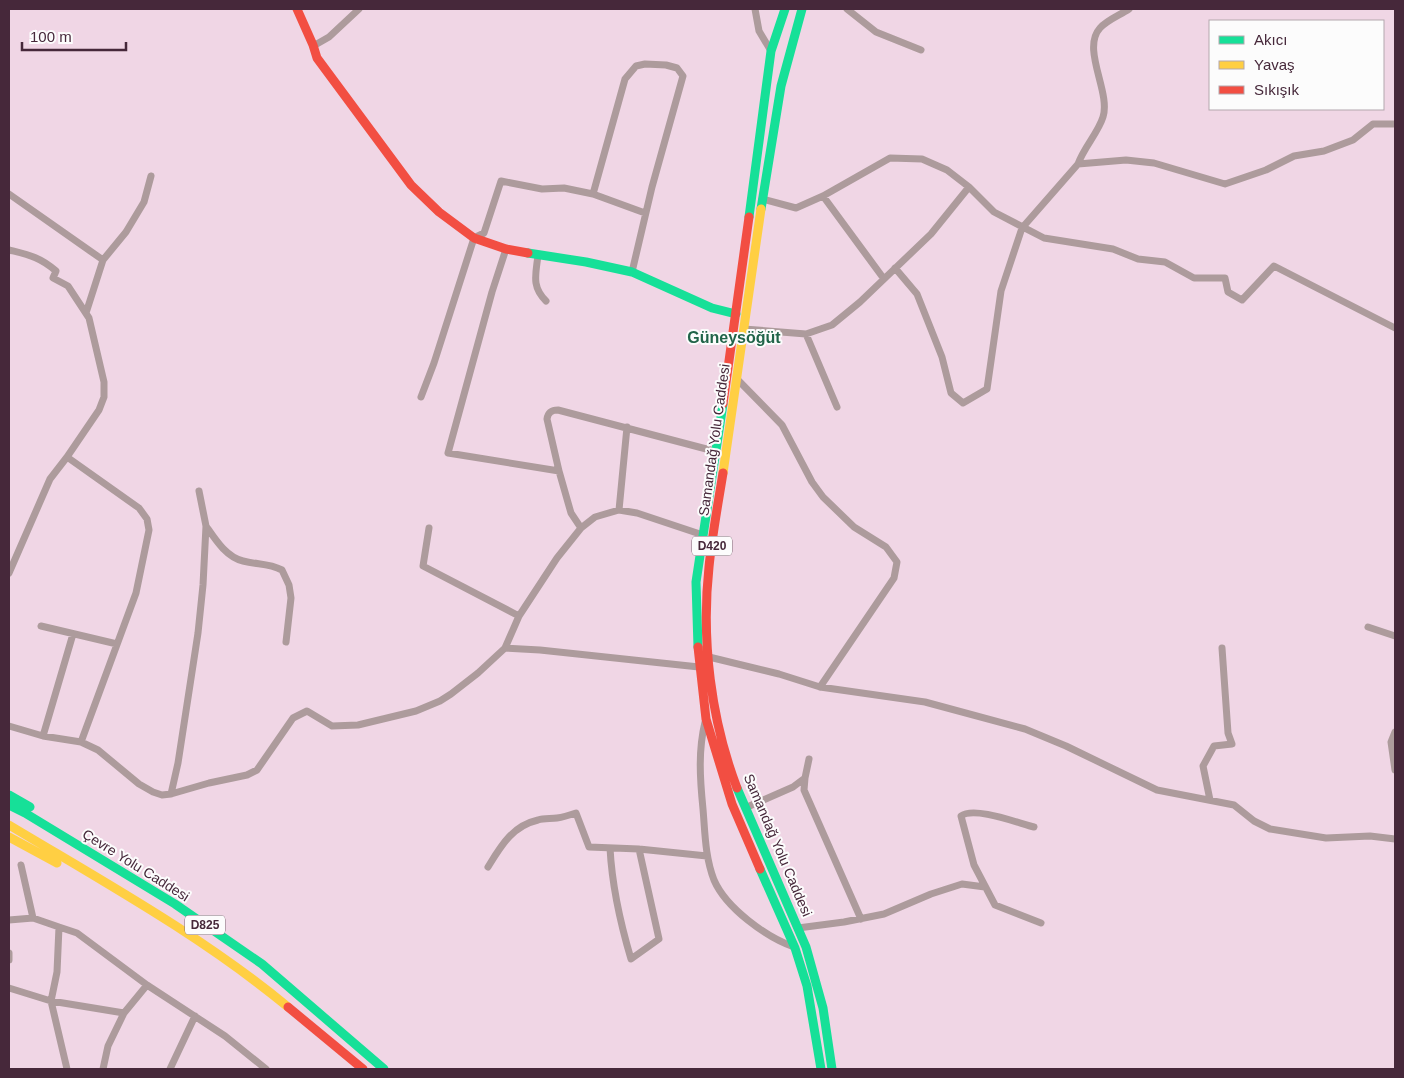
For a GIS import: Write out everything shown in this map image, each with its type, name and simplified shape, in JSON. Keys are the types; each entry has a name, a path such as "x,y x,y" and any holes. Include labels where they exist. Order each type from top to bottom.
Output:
{"main road":[{"path":"297,9 315,45 317,58 411,185 439,212 474,238 506,249 586,262 632,272 712,308 736,314"},
{"name":"Samandağ Yolu Caddesi","path":"784,9 771,51 736,314 714,450 696,582 699,667 706,719 732,804 795,948 815,1026 821,1069"},
{"name":"Samandağ Yolu Caddesi","path":"802,9 781,86 762,199 709,568 707,603 712,685 723,741 733,776 807,949 819,991 828,1034 832,1069"},
{"path":"9,795 74,833 147,887"},
{"name":"Çevre Yolu Caddesi","path":"9,805 176,904 262,964 384,1069"},
{"name":"D825","path":"9,825 169,921 256,981 363,1069"},
{"path":"9,837 57,863 106,883"}],"street":[{"path":"315,45 329,37 359,9"},
{"path":"755,9 759,31 771,51"},
{"path":"847,9 876,32 921,50"},
{"path":"895,268 917,294 942,358 951,394 963,403 987,389 1002,291 1022,228 1078,164 1082,151 1103,117 1104,106 1093,42 1100,28 1129,9"},
{"path":"593,194 625,79 636,66 645,64 666,65 677,68 683,76 645,213 632,272"},
{"path":"1078,164 1126,160 1154,163 1224,184 1266,170 1294,156 1324,151 1353,140 1373,124 1395,124"},
{"path":"762,199 796,208 823,196 890,158 922,158 947,170 970,187 994,212 1044,238 1113,249 1138,258 1165,262 1194,278 1225,278 1228,292 1242,300 1274,266 1395,328"},
{"path":"86,313 103,260 126,232 144,202 151,176"},
{"path":"421,397 434,363 474,238 484,234 501,181 542,189 564,188 593,194 645,213"},
{"path":"744,330 806,334 832,325 860,302 931,234 970,187"},
{"path":"9,194 103,260"},
{"path":"823,196 884,279"},
{"path":"506,249 492,292 448,452 559,471"},
{"path":"9,250 44,261 56,271 53,278 68,286 89,318 104,382 104,397 99,410 50,479 9,573"},
{"path":"538,255 535,282 539,294 546,301"},
{"path":"806,334 837,407"},
{"path":"737,379 782,425 812,482 824,497 854,527 886,547 897,562 894,578 820,687"},
{"path":"581,528 571,513 559,471 547,419 553,410 714,450"},
{"path":"619,510 627,427"},
{"path":"67,457 139,508 147,519 149,530 136,593 81,742"},
{"path":"171,794 178,763 198,633 203,585 206,526 199,491"},
{"path":"9,726 43,736 81,742 98,750 139,784 162,795 247,775 257,770 293,718 307,711 332,726 358,725 416,710 440,700 478,673 504,648 519,616 557,558 581,528 595,518 619,510 637,513 703,535"},
{"path":"206,526 219,545 240,561 271,565 282,570 289,584 291,598 286,642"},
{"path":"429,528 423,566 519,616"},
{"path":"41,626 117,644"},
{"path":"1368,627 1395,636"},
{"path":"43,736 73,634"},
{"path":"504,648 540,650 699,667"},
{"path":"1210,800 1203,766 1214,746 1232,744 1228,733 1222,648"},
{"path":"709,657 778,674 820,687 925,702 1025,729 1066,746 1157,790 1234,805 1254,821 1270,829 1326,838 1370,836 1395,839"},
{"path":"706,719 701,739 699,760 707,856 714,880 725,898 748,920 778,941 795,948"},
{"path":"1395,732 1391,742 1395,770"},
{"path":"809,760 804,790 861,919"},
{"path":"746,808 793,788 805,778"},
{"path":"1034,828 978,813 969,812 961,816 974,865 995,905 1041,923"},
{"path":"488,867 504,840 526,823 539,819 560,818 576,813 589,847 639,849 707,856"},
{"path":"610,848 611,871 618,915 631,960 658,939 639,849"},
{"path":"21,865 33,918"},
{"path":"798,928 884,914 931,894 962,884 985,886"},
{"path":"9,920 33,918 77,933 147,985 225,1036 266,1069"},
{"path":"59,927 57,972 50,1001 67,1069"},
{"path":"9,953 9,960"},
{"path":"103,1069 108,1046 124,1014 147,985"},
{"path":"9,988 50,1001 124,1014"},
{"path":"170,1069 195,1016"}],"traffic: fast":[{"path":"749,217 771,51 785,9"},
{"path":"761,209 781,86 802,9"},
{"path":"528,253 586,262 632,272 712,308 736,314"},
{"path":"698,647 696,582 723,404"},
{"path":"737,788 806,947 823,1008 832,1069"},
{"path":"9,795 30,807"},
{"path":"9,805 175,904 262,964 384,1069"},
{"path":"760,869 795,948 807,986 821,1069"}],"traffic: slow":[{"path":"723,473 761,209"},
{"path":"9,825 187,933 288,1007"},
{"path":"9,837 57,863"}],"traffic: jam":[{"path":"297,9 317,58 411,185 439,212 474,238 506,249 528,253"},
{"path":"723,404 749,217"},
{"path":"723,473 709,567 706,623 707,651 710,679 721,735 737,788"},
{"path":"698,647 706,719 732,804 760,869"},
{"path":"288,1007 363,1069"}],"district":[{"name":"Güneysöğüt","path":"734,337"}]}
